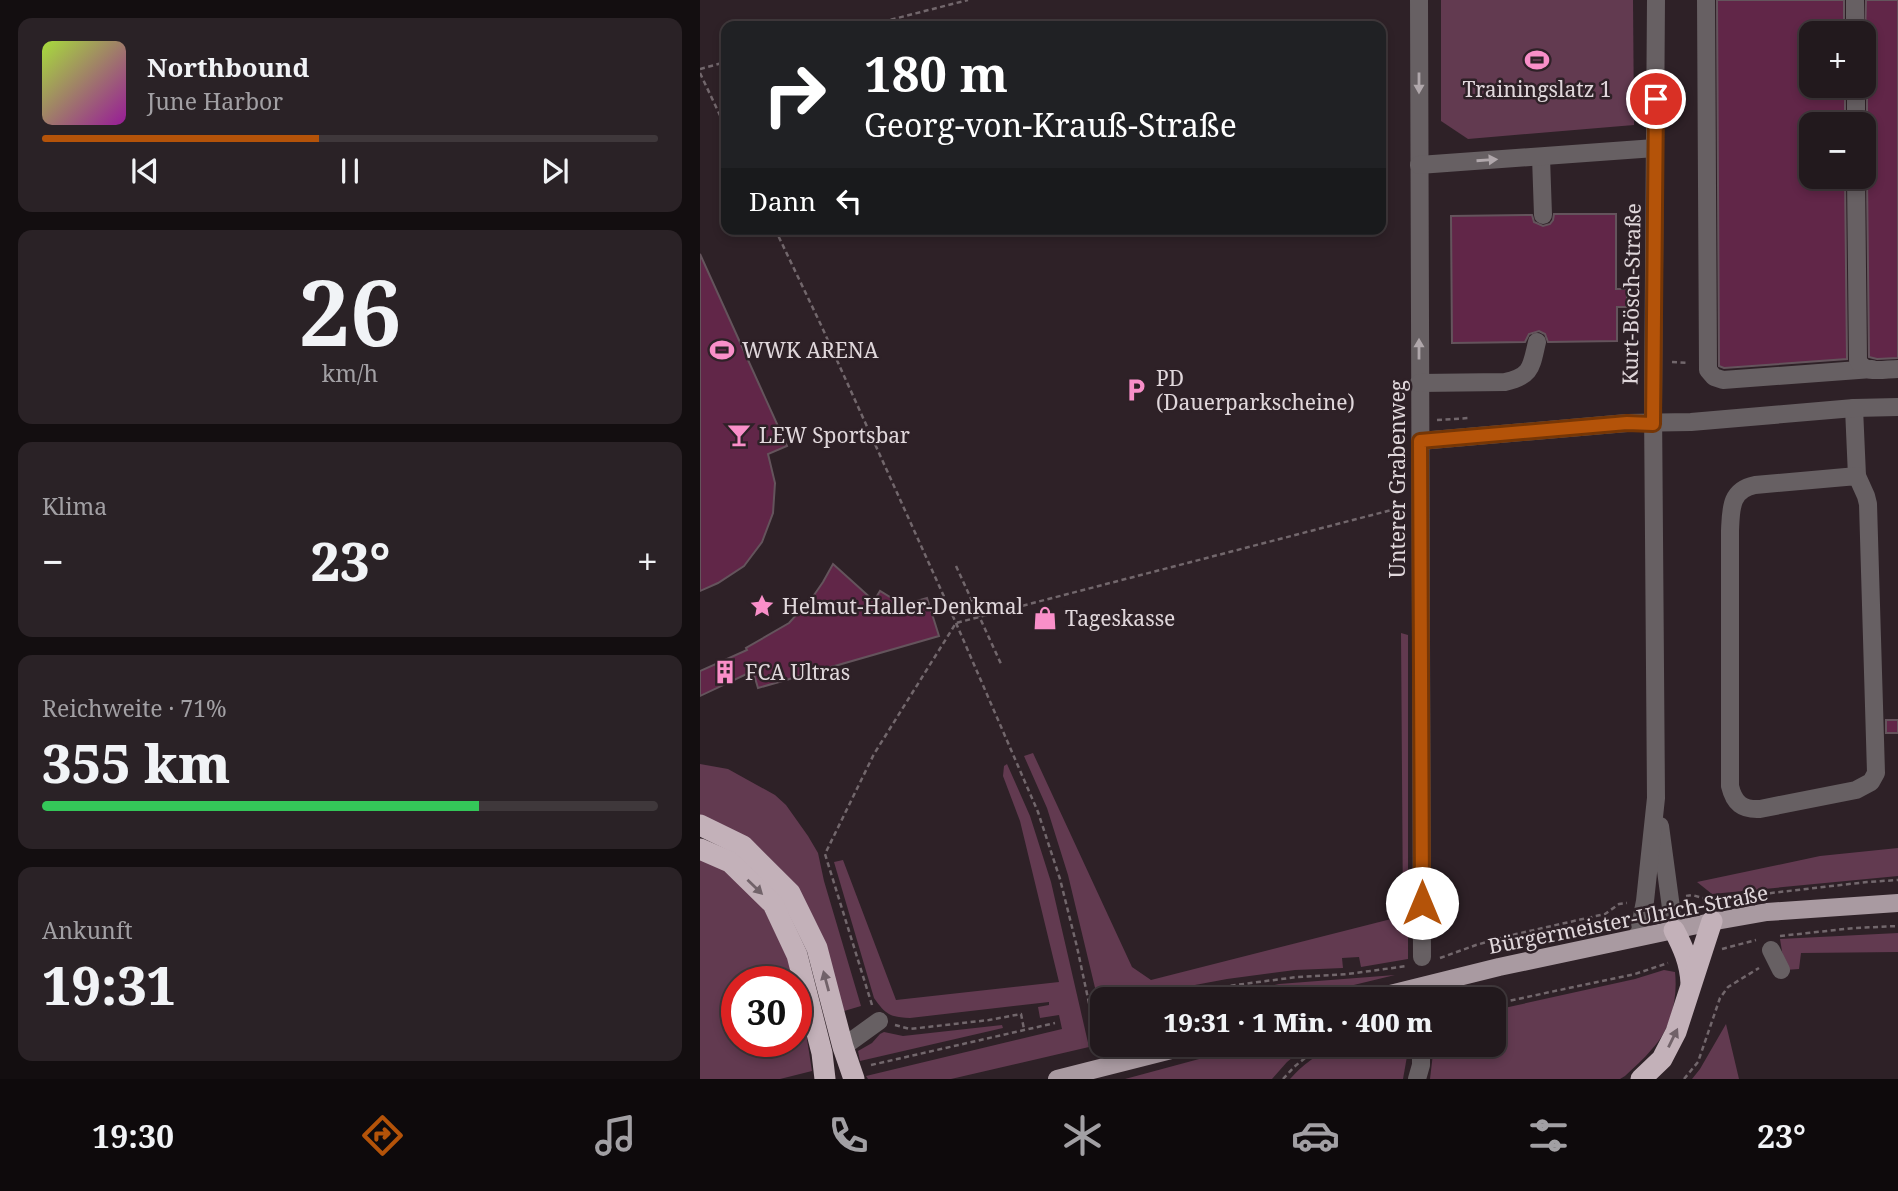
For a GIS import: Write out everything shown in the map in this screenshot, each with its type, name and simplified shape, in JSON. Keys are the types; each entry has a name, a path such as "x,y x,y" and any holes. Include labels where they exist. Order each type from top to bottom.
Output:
{"highway":[{"path":"700,825 743,846 790,893 817,948 843,1047 857,1073"},
{"path":"700,849 730,862 773,904 797,955 822,1053 825,1079"},
{"path":"1641,1079 1662,1059 1676,1032 1692,988 1694,956 1712,921"},
{"path":"1674,930 1694,956"}],"main road":[{"name":"Bürgermeister-Ulrich-Straße","path":"1418,987 1712,921 1767,912 1898,903"},
{"path":"1057,1079 1144,1057"}],"street":[{"name":"Unterer Grabenweg","path":"1419,0 1422,957"},
{"name":"Kurt-Bösch-Straße","path":"1638,937 1645,901 1656,798 1653,424 1656,0"},
{"path":"1706,0 1709,370 1714,377 1723,380 1898,369"},
{"path":"1855,0 1855,21"},
{"path":"1419,165 1655,148"},
{"path":"1541,157 1543,215"},
{"path":"1856,189 1857,353 1862,368 1872,369"},
{"path":"1419,383 1516,380 1523,377 1532,365 1536,342"},
{"path":"1420,441 1627,423 1691,422 1854,408 1898,407"},
{"path":"1854,408 1857,477 1868,504 1876,774 1871,782 1856,790 1760,809 1741,807 1730,786 1730,531 1735,498 1746,487 1755,485 1857,477"},
{"name":"Kurt-Bösch-Straße","path":"1656,798 1674,930"},
{"path":"1770,943 1782,970"},
{"path":"843,1047 879,1021"},
{"path":"1417,1079 1421,1057"}],"path":[{"path":"886,21 968,0"},
{"path":"721,64 700,71 721,117"},
{"path":"778,235 956,623 1038,812 1060,879 1090,1006"},
{"path":"1024,1030 1021,1014 910,1029 879,1021 870,1001 825,854 874,754 956,623 1409,506 1421,506"},
{"path":"956,566 1002,666"},
{"path":"1670,898 1692,895 1710,900 1898,880"},
{"path":"1506,1001 1635,974 1694,956 1854,928 1898,926"},
{"path":"1684,1079 1698,1062 1720,998 1728,987 1765,964 1770,943"},
{"path":"857,1073 1055,1023"},
{"path":"1283,1079 1306,1057"}],"shaded area":[{"name":"Trainingslatz 1","path":"1441,0 1633,0 1634,125 1468,139 1441,121"},
{"path":"1401,633 1408,635 1408,959 1361,967 1359,957 1342,958 1343,968 1295,970 1184,987 1095,987 1068,875 1047,808 1024,756 1033,753 1132,967 1151,980 1403,916"},
{"path":"700,764 728,769 775,795 786,805 808,836 818,853 861,1006 834,1014 817,948 700,825"},
{"path":"1007,764 1030,816 1051,882 1089,1047 951,1079 868,1079 866,1076 1062,1029 1059,1015 1040,1018 1038,1007 1049,1005 1049,1002 910,1018 885,1012 874,998 834,862 843,860 896,1000 1059,982 1020,821 1003,776 1004,766"},
{"path":"1898,848 1898,876 1712,894 1697,882 1820,856"},
{"path":"700,859 724,869 764,909 790,966 721,966 721,1057 810,1057 812,1071 780,1079 700,1079"},
{"path":"1898,933 1898,952 1801,953 1799,969 1785,970 1780,939"},
{"path":"1664,970 1675,972 1674,1003 1659,1041 1620,1079 1430,1079 1433,1057 1506,1057 1506,1008"},
{"path":"1395,975 1346,987 1265,987"},
{"path":"1726,1024 1739,1079 1692,1079 1700,1069"},
{"path":"1002,1025 1003,1028 860,1061 858,1051 884,1032 903,1036"},
{"path":"1207,1057 1293,1057 1272,1079 1125,1079"},
{"path":"1315,1057 1407,1057 1403,1079 1290,1079"}],"building":[{"path":"1717,0 1844,0 1844,21 1799,21 1799,98 1845,98 1845,112 1799,112 1799,189 1845,189 1847,359 1724,368 1719,366"},
{"path":"1866,0 1898,0 1898,358 1869,357 1867,189 1876,189 1876,112 1867,112 1867,98 1876,98 1876,21 1865,21"},
{"path":"1554,214 1616,214 1616,289 1627,289 1627,307 1617,307 1617,341 1548,342 1545,334 1539,331 1529,334 1525,342 1452,343 1451,216 1532,215 1534,222 1543,226 1550,224"},
{"name":"WWK ARENA","path":"700,254 787,446 768,454 775,483 773,513 762,542 744,566 700,591"},
{"path":"833,564 874,601 880,591 903,605 927,598 939,636 758,688 753,671 700,696 700,671 747,650 746,648 789,623 812,598"},
{"path":"1886,720 1898,720 1898,733 1886,733"}],"place":[{"name":"Trainingslatz 1","path":"1537,60"},
{"name":"WWK ARENA","path":"722,350"},
{"name":"PD (Dauerparkscheine)","path":"1136,390"},
{"name":"LEW Sportsbar","path":"739,435"},
{"name":"Helmut-Haller-Denkmal","path":"762,606"},
{"name":"Tageskasse","path":"1045,618"},
{"name":"FCA Ultras","path":"725,672"}],"route":[{"path":"1422,903 1420,441 1627,423 1653,424 1656,99"}]}
